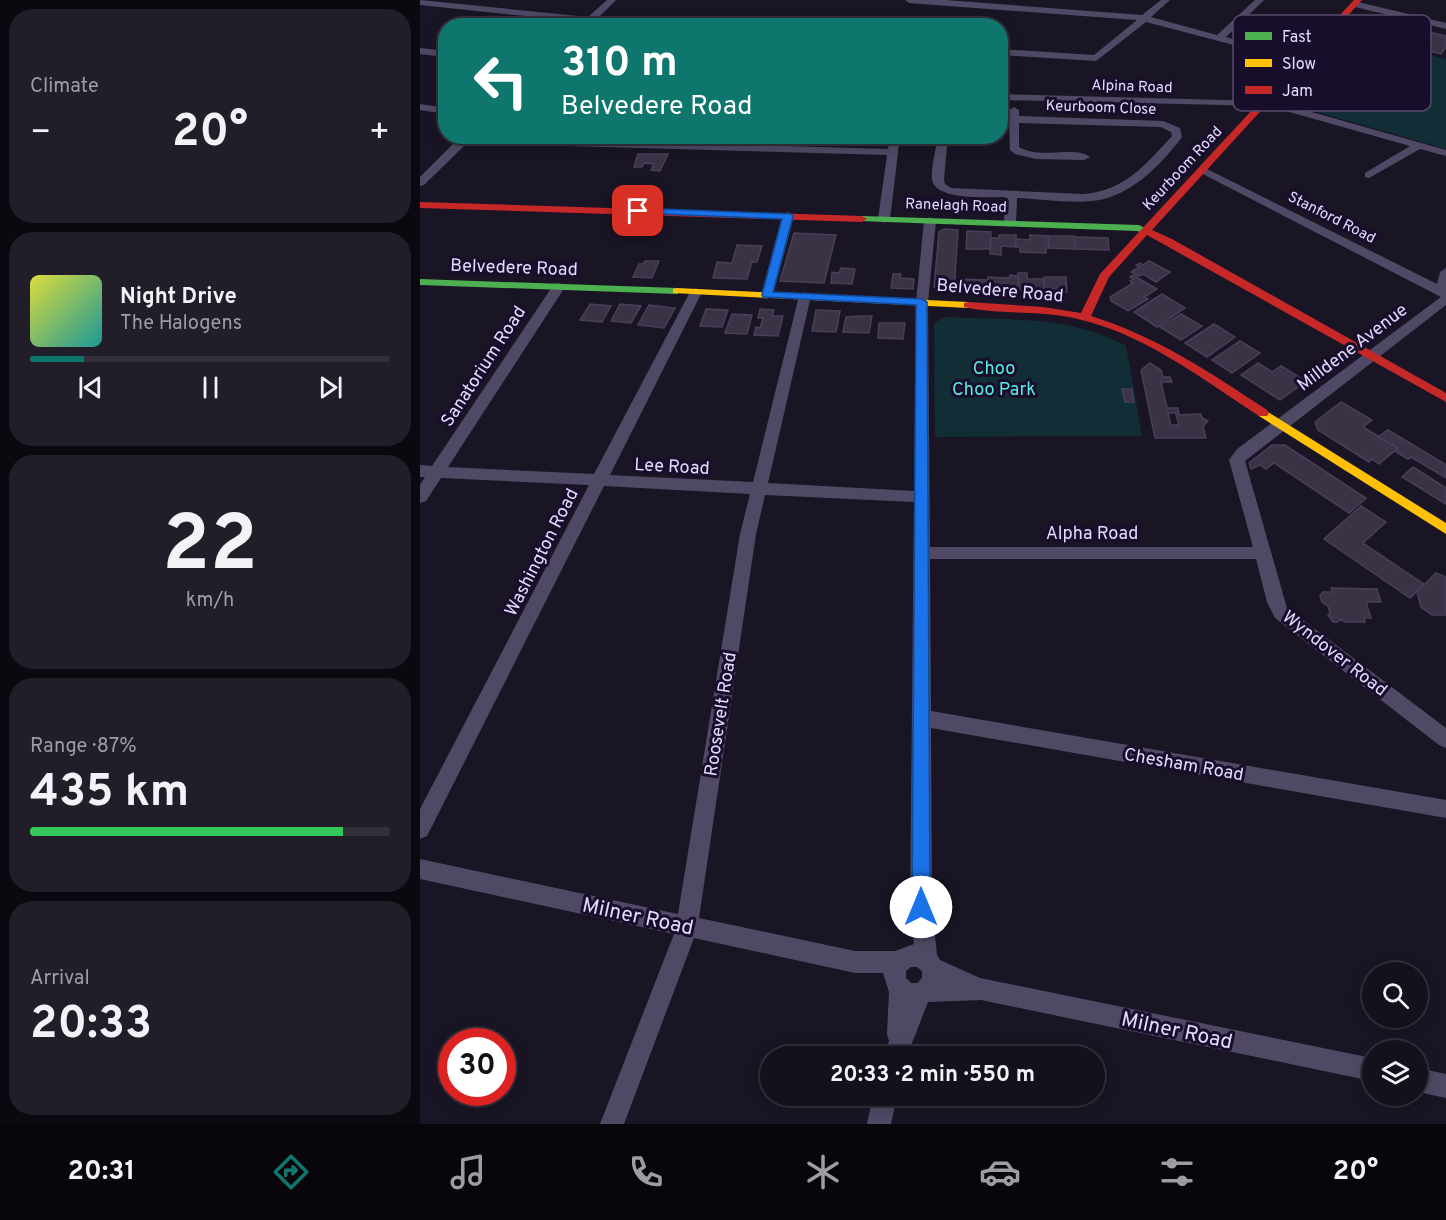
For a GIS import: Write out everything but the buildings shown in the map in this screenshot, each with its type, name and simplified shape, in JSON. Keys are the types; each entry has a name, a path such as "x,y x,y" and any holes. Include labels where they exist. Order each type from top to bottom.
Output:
{"main road":[{"name":"Keurboom Road","path":"1344,15 1356,2"},
{"name":"Keurboom Road","path":"1071,314 1077,300 1103,278 1258,111"},
{"name":"Ranelagh Road","path":"420,205 1139,228 1147,230 1446,398"},
{"name":"Keurboom Road","path":"1085,316 1103,278"},
{"name":"Belvedere Road","path":"420,282 805,296 1031,309 1085,316 1151,343 1446,529"}],"street":[{"path":"593,18 612,0"},
{"path":"909,0 990,3 1144,18 1233,42"},
{"path":"1008,53 1092,59 1166,0"},
{"path":"1244,15 1260,0"},
{"path":"1356,2 1405,15"},
{"path":"423,3 547,18"},
{"path":"1431,22 1446,26"},
{"path":"1219,38 1233,25"},
{"path":"420,51 438,53"},
{"name":"Alpina Road","path":"1008,98 1233,102"},
{"path":"1014,98 1014,148 1019,153 1084,157"},
{"path":"420,107 438,110"},
{"name":"Alpina Road","path":"1293,111 1446,153"},
{"name":"Keurboom Close","path":"942,144 938,179 942,188 956,192 1095,197 1117,190 1143,173 1176,139 1177,134 1173,127 1163,124 1008,119"},
{"path":"422,178 459,144"},
{"path":"649,144 892,152"},
{"path":"884,219 894,144"},
{"path":"1369,175 1418,146"},
{"name":"Stanford Road","path":"1203,170 1445,295"},
{"path":"1014,195 1014,223"},
{"path":"767,295 788,216"},
{"path":"897,1046 913,975 921,907 922,302 930,221"},
{"path":"1445,295 1446,272"},
{"name":"Sanatorium Road","path":"420,497 428,472 559,287"},
{"name":"Washington Road","path":"420,829 696,292"},
{"name":"Milldene Avenue","path":"1281,424 1371,356 1445,295"},
{"name":"Roosevelt Road","path":"612,1124 687,927 748,534 805,296"},
{"name":"Wyndover Road","path":"1281,424 1242,453 1238,460 1276,602 1287,619 1446,739"},
{"name":"Lee Road","path":"428,472 922,497"},
{"name":"Alpha Road","path":"922,553 1263,553"},
{"name":"Chesham Road","path":"921,718 1446,810"},
{"name":"Milner Road","path":"420,869 913,975 1362,1068"},
{"path":"1428,1082 1446,1086"},
{"path":"879,1124 883,1106"}],"green space":[{"path":"1431,55 1446,59 1446,149 1313,111 1431,111"},
{"name":"Choo Choo Park","path":"945,317 1015,319 1061,324 1105,336 1126,346 1142,436 935,437 934,323"}],"traffic: fast":[{"path":"862,219 1139,228 1148,232"},
{"path":"420,282 677,291"}],"traffic: slow":[{"path":"677,291 968,305"},
{"path":"1263,413 1446,529"}],"traffic: jam":[{"path":"1344,15 1358,0"},
{"path":"1085,317 1104,276 1256,111"},
{"path":"420,205 862,219"},
{"path":"1148,232 1168,241 1446,398"},
{"path":"968,305 1028,308 1073,314 1111,325 1178,358 1263,413"}],"route":[{"path":"638,211 788,216 767,295 922,302 921,907"}]}
